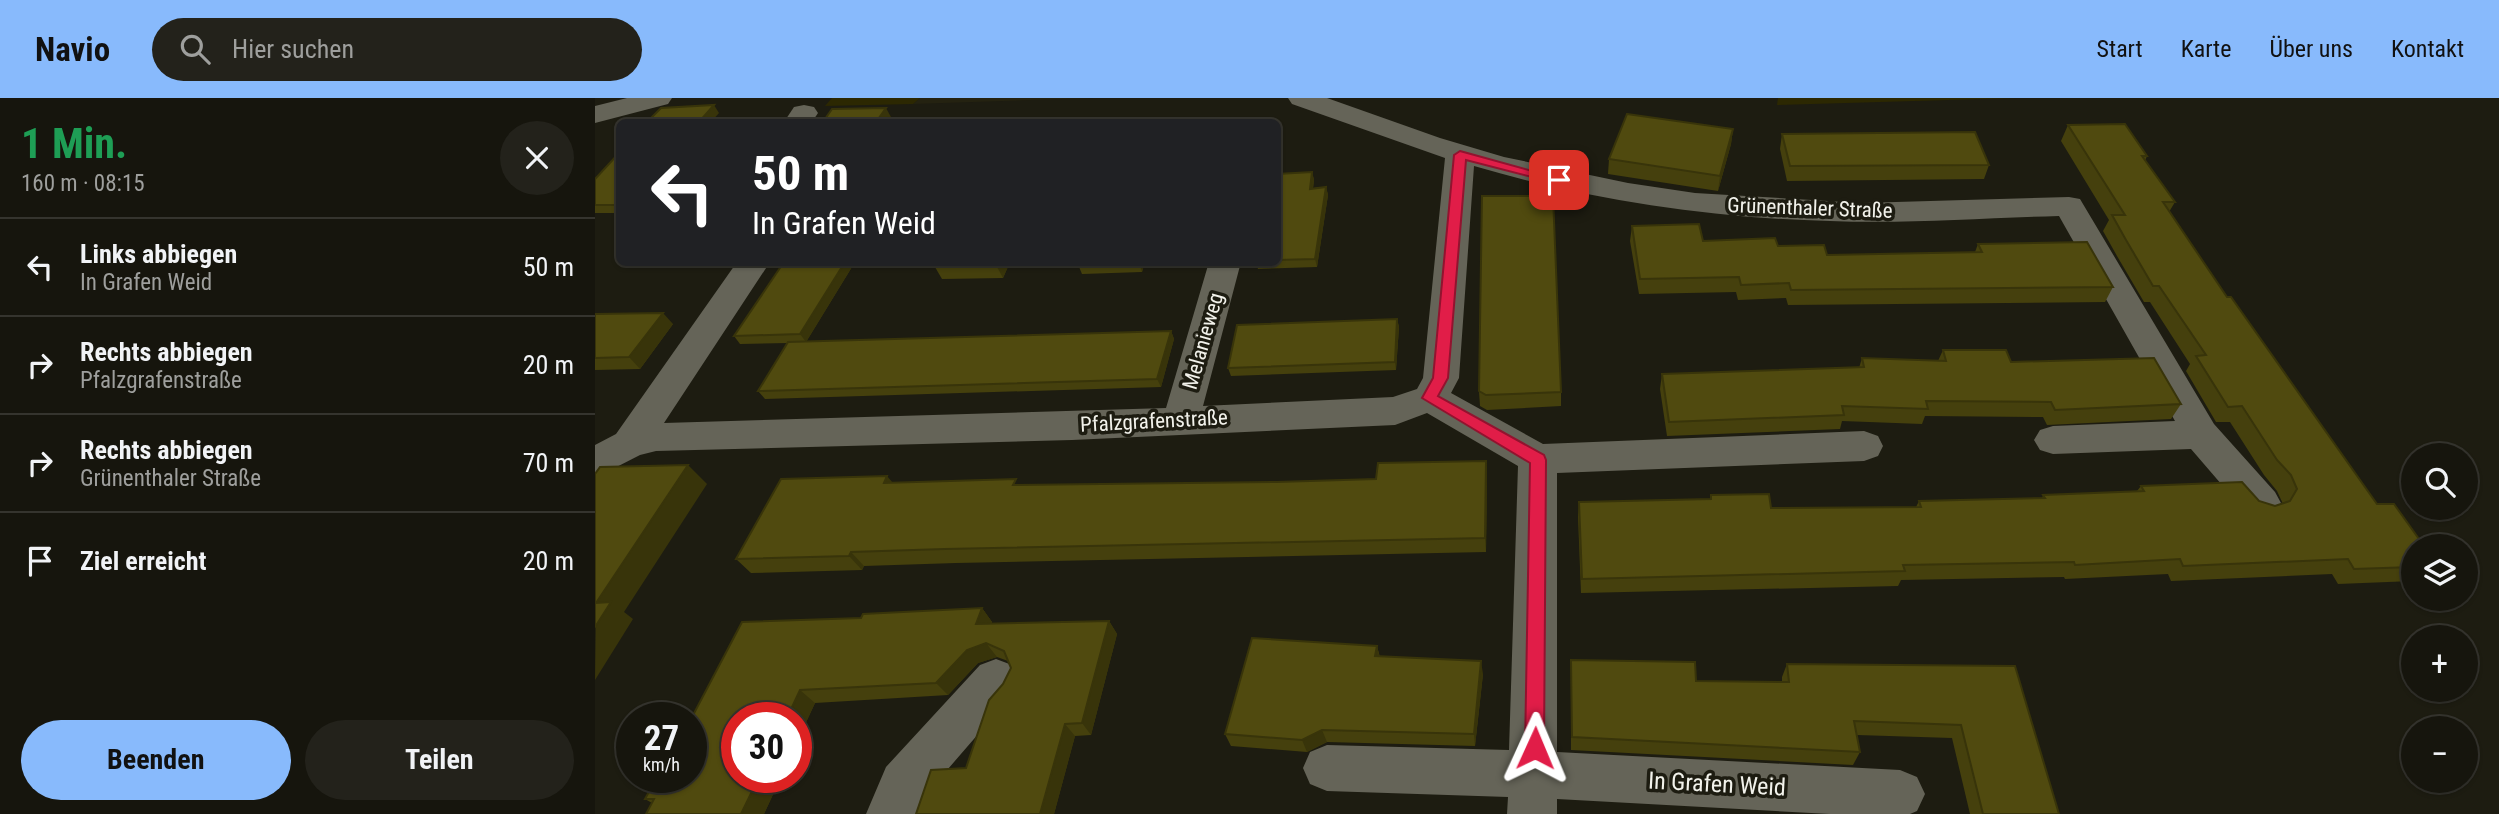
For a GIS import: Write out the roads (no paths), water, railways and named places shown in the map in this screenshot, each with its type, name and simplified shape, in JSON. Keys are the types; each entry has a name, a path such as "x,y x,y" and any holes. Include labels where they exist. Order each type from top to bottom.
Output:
{"street":[{"path":"595,115 658,98"},
{"name":"Grünenthaler Straße","path":"1302,98 1460,155 1588,186 1732,205 1881,213 2069,206 2201,434 2261,503"},
{"path":"1460,155 1441,378 1430,398 1538,460 1864,446"},
{"name":"Pfalzgrafenstraße","path":"629,444 751,266"},
{"name":"Melanieweg","path":"1181,419 1224,266"},
{"name":"Pfalzgrafenstraße","path":"595,463 629,444 656,437 1072,426 1395,411 1430,398"},
{"path":"2053,440 2201,434"},
{"path":"1533,794 1538,460"},
{"path":"891,814 903,784 996,680"},
{"name":"In Grafen Weid","path":"1327,768 1533,794 1900,794"}]}
